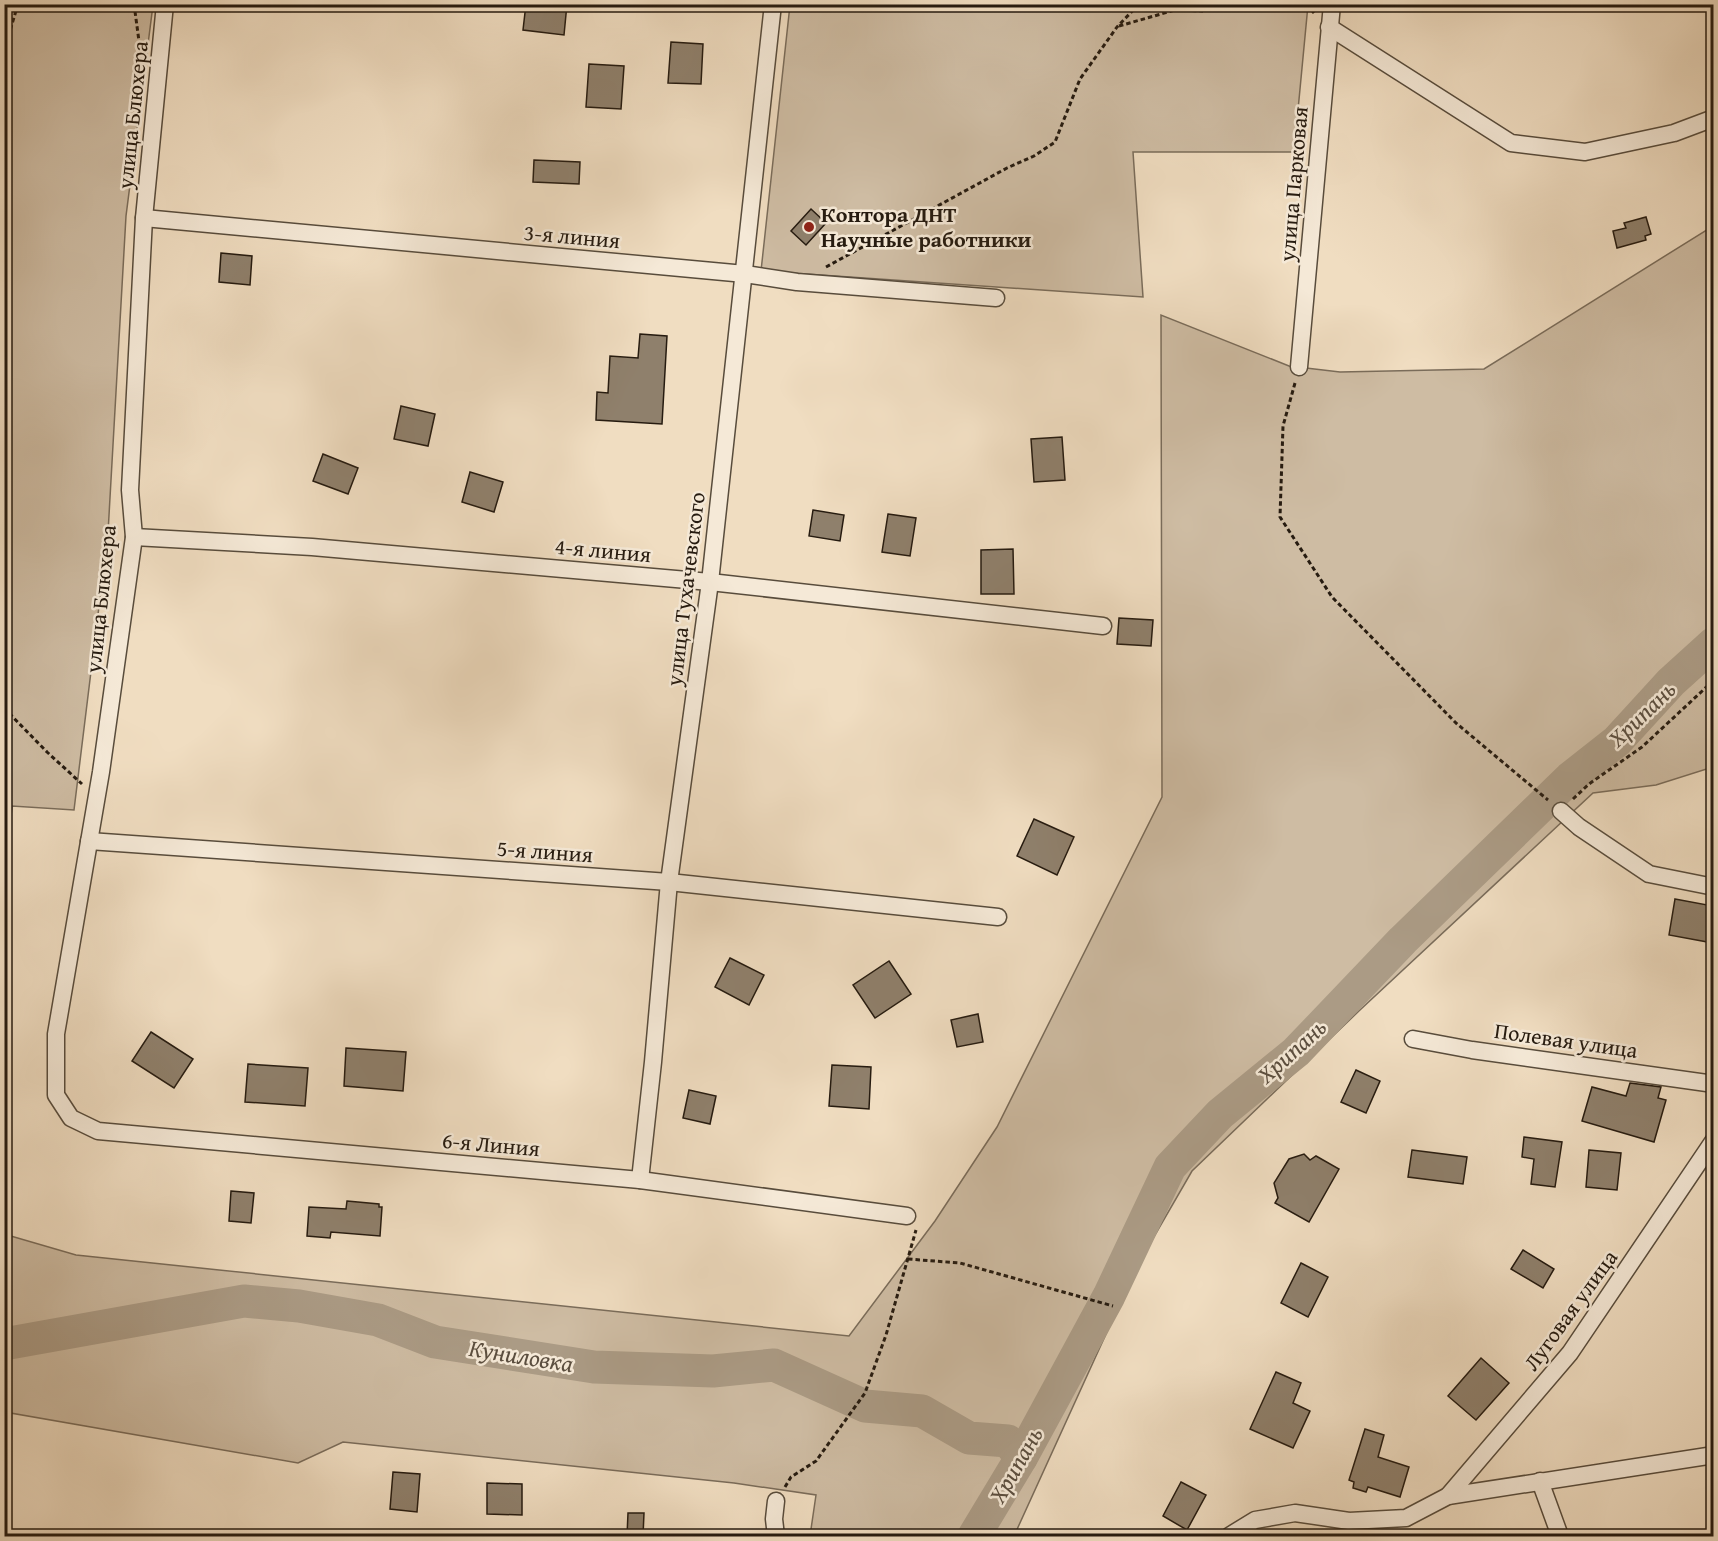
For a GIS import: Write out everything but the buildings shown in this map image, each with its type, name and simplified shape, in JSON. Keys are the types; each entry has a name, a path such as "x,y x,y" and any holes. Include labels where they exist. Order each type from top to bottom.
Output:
{"street":[{"name":"улица Блюхера","path":"71,1118 56,1095 56,1034 97,797 134,537 130,490 144,218 165,4"},
{"name":"улица Тухачевского","path":"640,1180 669,882 710,582 773,4"},
{"name":"улица Парковая","path":"1299,367 1332,4"},
{"path":"1329,27 1511,143 1585,152 1674,133 1713,118"},
{"name":"3-я линия","path":"144,218 745,274 797,282 996,298"},
{"name":"4-я линия","path":"134,537 312,547 710,582 1103,626"},
{"path":"1561,811 1579,827 1649,874 1713,887"},
{"name":"5-я линия","path":"89,841 669,882 998,916"},
{"name":"Полевая улица","path":"1413,1039 1472,1050 1713,1084"},
{"name":"6-я Линия","path":"71,1118 98,1131 640,1180 907,1216"},
{"name":"Луговая улица","path":"1448,1496 1570,1353 1713,1140"},
{"path":"1229,1536 1255,1520 1295,1513 1352,1529 1406,1518 1448,1496 1713,1455"},
{"path":"1539,1481 1560,1536"},
{"path":"776,1501 774,1519 776,1536"}],"path":[{"path":"4,51 18,4"},
{"path":"797,282 1006,168 1034,156 1055,142 1080,79 1117,27 1139,4"},
{"path":"1117,27 1175,10 1203,11"},
{"path":"1299,367 1283,426 1280,517 1332,597 1456,723 1561,811 1589,784 1642,747 1713,680"},
{"path":"4,708 46,752 97,797"},
{"path":"776,1501 791,1477 816,1461 865,1393 886,1335 916,1227 907,1216"},
{"path":"908,1259 960,1263 1113,1306"}],"shaded area":[{"path":"9,5 153,5 126,216 108,533 74,810 12,806 5,877 4,145 11,83"},
{"path":"790,5 1308,5 1294,152 1133,152 1143,297 761,271"},
{"path":"1713,226 1713,767 1656,785 1593,793 1360,1010 1192,1171 1137,1266 1014,1536 810,1536 816,1495 734,1483 343,1442 298,1463 5,1412 4,1234 76,1255 849,1336 935,1221 997,1127 1162,797 1161,315 1289,366 1340,372 1484,369"}],"waterway":[{"name":"Хрипань","path":"974,1536 1021,1458 1109,1296 1170,1167 1220,1114 1296,1052 1403,940 1570,778 1617,741 1671,682 1714,643"},
{"name":"Куниловка","path":"4,1344 244,1301 299,1306 378,1320 435,1342 594,1367 713,1371 774,1365 865,1406 922,1411 969,1438 1008,1441 1021,1458"}],"place":[{"name":"Контора ДНТ Научные работники","path":"809,227"}]}
